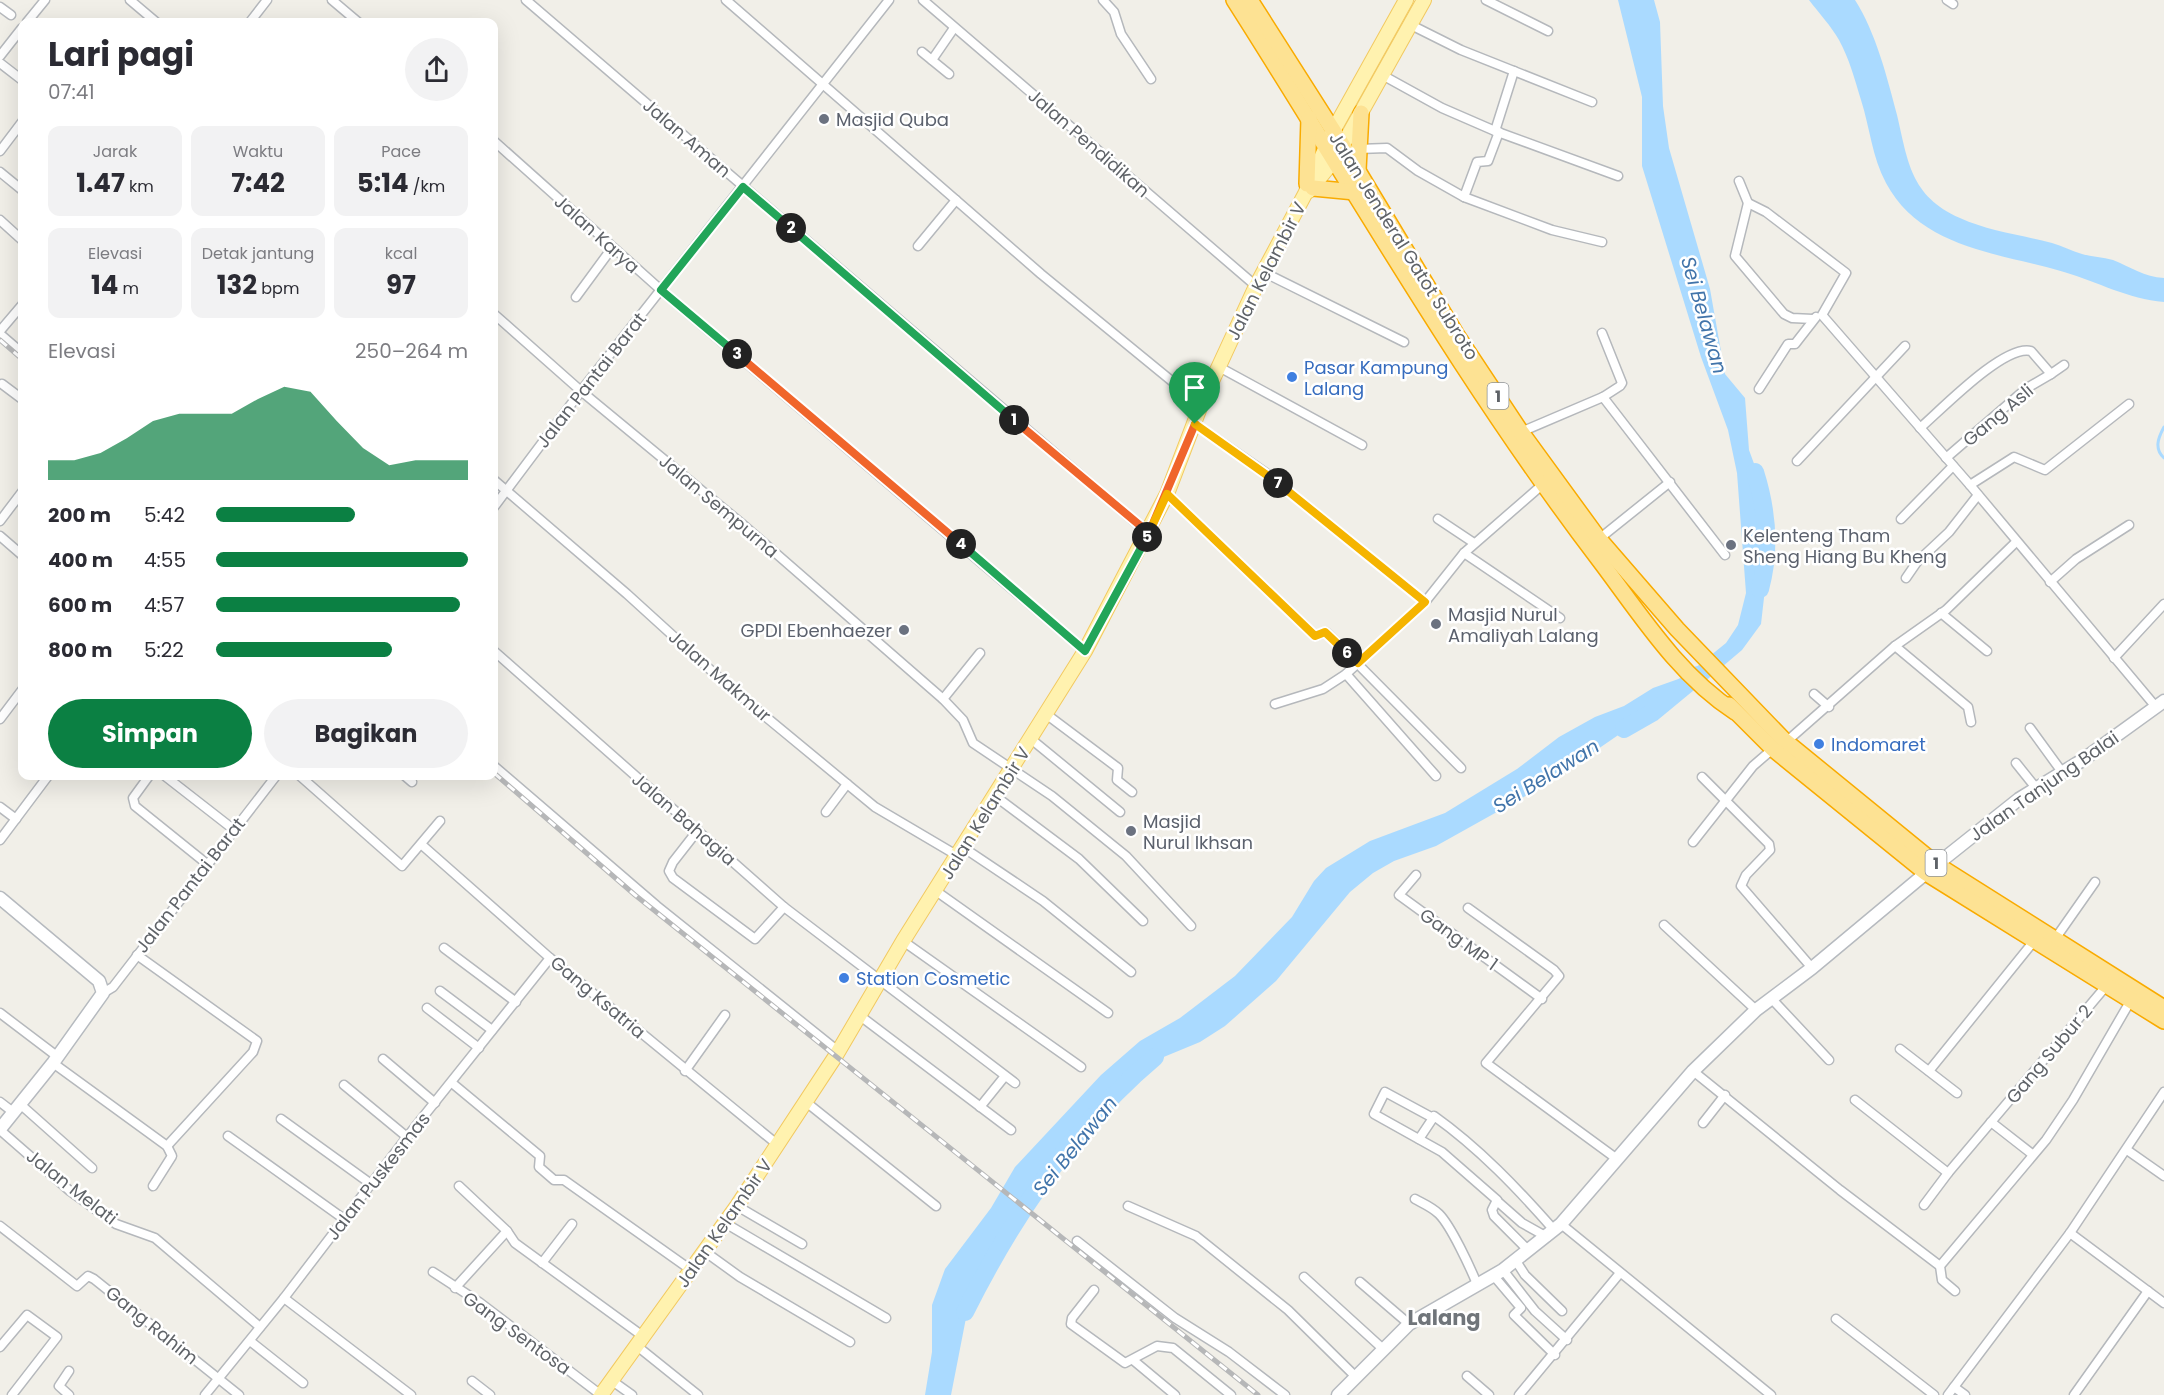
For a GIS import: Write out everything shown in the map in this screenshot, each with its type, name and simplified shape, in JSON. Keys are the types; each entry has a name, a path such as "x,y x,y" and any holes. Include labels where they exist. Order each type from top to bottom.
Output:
{"highway":[{"name":"Jalan Jenderal Gatot Subroto","path":"1234,0 1309,118 1345,152 1358,171 1456,334 1521,432 1668,637"},
{"name":"Jalan Jenderal Gatot Subroto","path":"1250,0 1330,138"},
{"path":"1345,152 1361,113"},
{"path":"1309,118 1308,189 1355,192"},
{"name":"Jalan Jenderal Gatot Subroto","path":"1345,152 1355,192 1436,326 1542,485 1643,618 1668,637"},
{"name":"1","path":"1668,637 1721,693 1931,868 2034,940 2164,1021"},
{"name":"1","path":"1721,693 1735,712 1781,744"},
{"name":"1","path":"1931,868 2055,939 2164,1008"}],"main road":[{"name":"Jalan Kelambir V","path":"601,1395 737,1206 806,1102 903,941 1014,768 1085,651 1149,533 1167,494 1201,405 1256,286 1308,189 1330,138 1406,0"},
{"path":"1361,113 1384,76 1424,0"},
{"name":"Jalan Kelambir V","path":"1308,189 1345,152"}],"street":[{"path":"30,18 45,0"},
{"path":"130,0 151,18"},
{"path":"253,18 267,0"},
{"path":"332,0 352,18"},
{"name":"Jalan Aman","path":"526,0 1149,533"},
{"path":"726,0 1041,274 1201,405"},
{"name":"Jalan Pantai Barat","path":"498,502 581,391 889,0"},
{"name":"Jalan Pendidikan","path":"923,0 1256,286"},
{"path":"1104,0 1114,12 1121,34 1151,79"},
{"path":"1486,0 1548,31"},
{"path":"0,7 10,15"},
{"path":"1411,25 1461,50 1592,102"},
{"path":"932,60 954,28"},
{"path":"0,56 18,33"},
{"path":"922,52 949,74"},
{"path":"0,63 18,77"},
{"path":"1464,197 1477,162 1488,160 1514,71"},
{"path":"1384,76 1442,108 1618,176"},
{"path":"0,151 18,127"},
{"name":"Jalan Karya","path":"498,145 612,248 1085,651"},
{"path":"1345,152 1387,148 1418,171 1464,197 1552,230 1602,242"},
{"path":"0,172 18,187"},
{"path":"1739,181 1748,196 1748,203 1735,256 1784,314 1792,318 1813,318 1822,315 1846,273 1766,212 1748,203"},
{"path":"918,246 957,200"},
{"path":"0,220 18,236"},
{"path":"576,297 612,248"},
{"path":"1263,272 1404,342"},
{"path":"18,309 0,333 18,349"},
{"path":"1822,315 1970,485 2114,658 2160,704"},
{"name":"Jalan Sempurna","path":"498,318 581,391 741,523 943,699 963,720 973,743 1014,768 1052,796 1125,856 1191,926"},
{"path":"1759,389 1776,359 1788,344 1795,344 1813,318"},
{"path":"1521,432 1603,397 1622,383 1602,333"},
{"path":"1797,461 1905,346"},
{"path":"1920,428 1990,366 2021,350 2031,351 2051,374"},
{"name":"Gang Asli","path":"1946,458 2027,388 2064,364"},
{"path":"1219,367 1362,445"},
{"path":"2,384 18,396"},
{"path":"1603,397 1725,555"},
{"path":"1970,485 2014,457 2044,470 2129,404"},
{"path":"1195,424 1266,473 1425,602"},
{"path":"1901,519 1953,466"},
{"path":"1599,539 1670,482"},
{"name":"Jalan Makmur","path":"498,484 627,594 726,684 881,811 961,852 1043,901 1131,972"},
{"path":"1275,704 1323,689 1346,674 1425,602 1474,543 1542,485"},
{"path":"1167,494 1315,636 1325,632 1461,768"},
{"path":"1906,578 1917,562 1949,532 1977,495"},
{"path":"0,520 18,497"},
{"path":"1438,519 1474,543"},
{"path":"2050,582 2076,559 2129,525"},
{"path":"0,536 18,552"},
{"path":"1693,842 1753,766 1829,707 1895,646 1941,613 2016,542"},
{"path":"1464,553 1560,618"},
{"path":"2114,658 2164,604"},
{"path":"1941,613 1987,651"},
{"path":"1895,646 1968,707 1971,722"},
{"path":"943,699 981,653"},
{"name":"Jalan Bahagia","path":"498,655 784,907 1015,1083"},
{"path":"1346,674 1437,776"},
{"path":"1814,694 1829,707"},
{"path":"0,719 18,695"},
{"name":"Jalan Tanjung Balai","path":"1338,1395 1382,1348 1409,1324 1516,1261 1554,1231 1693,1071 1756,1010 1812,968 1931,868 2036,788 2160,704"},
{"path":"1046,714 1118,768 1117,780 1132,792"},
{"path":"2030,728 2062,772"},
{"path":"1031,739 1120,812"},
{"path":"2016,763 2036,788"},
{"path":"498,769 657,906 838,1051"},
{"path":"1702,777 1769,844 1770,848 1746,875 1741,886 1812,968"},
{"path":"0,840 45,780"},
{"path":"146,780 133,798 135,806 207,864"},
{"path":"170,780 233,829"},
{"name":"Jalan Pantai Barat","path":"103,993 113,987 273,780"},
{"path":"304,780 400,865 404,866 440,821"},
{"path":"825,812 847,784"},
{"path":"994,796 1079,859 1143,921"},
{"path":"0,807 16,819"},
{"path":"698,830 673,862 669,871 673,878 755,939 784,907"},
{"name":"Gang Ksatria","path":"422,844 550,958 778,1145"},
{"name":"Gang MP 1","path":"1416,875 1399,895 1542,999"},
{"path":"2055,939 2095,882"},
{"path":"936,891 1108,1013"},
{"path":"0,898 99,981 103,993 56,1060 0,1129"},
{"path":"1468,908 1558,973 1557,980 1542,999 1486,1063 1617,1160"},
{"path":"1664,925 1756,1010"},
{"path":"1929,1071 2034,940"},
{"path":"903,941 1081,1067"},
{"path":"444,948 516,1002"},
{"path":"137,955 257,1041 253,1052 167,1146"},
{"name":"Jalan Puskesmas","path":"205,1395 284,1298 407,1137 550,958"},
{"name":"Gang Subur 2","path":"1924,1205 1948,1173 2107,985"},
{"path":"440,991 492,1030"},
{"path":"1771,998 1829,1060"},
{"path":"1940,1266 2073,1100 2131,1000"},
{"path":"427,1008 479,1048"},
{"path":"0,1013 56,1060 167,1146 171,1156 153,1186"},
{"path":"685,1071 725,1015"},
{"path":"859,1015 1011,1130"},
{"path":"1900,1049 1957,1093"},
{"path":"382,1059 435,1103"},
{"path":"1693,1071 1840,1190 1940,1266 1942,1280 1955,1291"},
{"path":"980,1107 1005,1076"},
{"path":"452,1083 540,1156 539,1167 552,1179 564,1180 691,1270"},
{"path":"344,1086 407,1137"},
{"path":"1554,1231 1522,1223 1442,1152 1374,1114 1385,1092 1433,1118 1434,1116 1471,1145 1554,1231 1620,1274 1768,1394"},
{"path":"1948,1395 2070,1233 2164,1092"},
{"path":"1703,1123 1725,1095"},
{"path":"1855,1100 1948,1173"},
{"path":"0,1102 17,1108 92,1168"},
{"path":"806,1102 936,1206"},
{"path":"1419,1139 1433,1118"},
{"path":"281,1119 371,1184"},
{"path":"1991,1122 2032,1154"},
{"name":"Jalan Melati","path":"0,1129 70,1191 116,1224 155,1238 260,1327"},
{"path":"228,1136 344,1219"},
{"path":"2127,1150 2164,1176"},
{"path":"459,1185 507,1231 515,1243 641,1342 698,1395"},
{"path":"1415,1199 1438,1214 1445,1222 1468,1262 1477,1284"},
{"path":"1497,1201 1493,1214 1529,1251"},
{"path":"737,1206 802,1244"},
{"path":"1128,1206 1196,1236 1288,1310 1355,1376"},
{"path":"724,1223 886,1318"},
{"path":"542,1263 572,1224"},
{"name":"Gang Rahim","path":"0,1226 77,1286 88,1276 94,1279 218,1378"},
{"path":"455,1288 507,1231"},
{"path":"2070,1233 2164,1303"},
{"path":"1077,1241 1175,1318 1229,1352 1285,1395"},
{"path":"704,1251 749,1282 850,1342"},
{"path":"1516,1261 1525,1275 1562,1311"},
{"name":"Gang Sentosa","path":"433,1272 601,1395"},
{"path":"1498,1272 1524,1305 1567,1340"},
{"path":"1520,1395 1620,1274"},
{"path":"1304,1277 1382,1348"},
{"path":"1360,1282 1409,1324"},
{"path":"1094,1290 1072,1318 1071,1324 1125,1363 1157,1346 1173,1348 1231,1395"},
{"path":"2074,1395 2148,1292"},
{"path":"284,1298 411,1395"},
{"path":"1524,1305 1514,1314 1555,1355"},
{"path":"0,1347 27,1315 57,1337 12,1395"},
{"path":"1836,1319 1934,1395"},
{"path":"250,1341 303,1383"},
{"path":"1133,1360 1175,1395"},
{"path":"69,1371 59,1386 69,1395"},
{"path":"1467,1376 1489,1395"},
{"path":"218,1378 239,1395"},
{"path":"611,1380 632,1395"},
{"path":"472,1381 490,1395"},
{"path":"1954,1387 1965,1395"}],"water":[{"name":"Sei Belawan","path":"1618,0 1654,0 1660,22 1663,106 1669,148 1710,289 1725,374 1745,398 1749,450 1760,480 1765,589 1761,624 1742,650 1696,689 1674,692 1646,716 1547,784 1436,846 1394,861 1373,873 1350,892 1276,981 1225,1026 1200,1042 1154,1061 1118,1087 1060,1157 1000,1245 978,1286 966,1318 951,1395 925,1395 932,1352 932,1305 945,1269 991,1208 1015,1167 1101,1075 1140,1041 1180,1018 1235,976 1292,917 1314,881 1326,868 1370,841 1445,813 1517,769 1559,737 1595,717 1624,706 1653,688 1684,677 1726,643 1738,625 1746,593 1737,473 1728,430 1701,357 1642,166 1642,97"},
{"path":"1809,0 1855,0 1880,56 1914,176 1931,199 1960,218 1994,230 2113,260 2144,274 2164,278 2164,302 2113,290 2064,272 1964,245 1920,222 1901,205 1881,173 1846,54 1839,40"}],"waterway":[{"path":"2164,427 2158,443 2159,451 2164,458"},
{"name":"Sei Belawan","path":"1755,472 1765,515 1766,530 1766,559 1760,589"},
{"name":"Sei Belawan","path":"1624,729 1652,713 1698,675"},
{"name":"Sei Belawan","path":"965,1312 1003,1242 1048,1174 1098,1112 1155,1057"}],"railway":[{"path":"0,340 18,356"},
{"path":"498,776 635,895 1258,1395"}],"place":[{"name":"Masjid Quba","path":"824,119"},
{"name":"Pasar Kampung Lalang","path":"1292,377"},
{"name":"Kelenteng Tham Sheng Hiang Bu Kheng","path":"1731,545"},
{"name":"Masjid Nurul Amaliyah Lalang","path":"1436,624"},
{"name":"GPDI Ebenhaezer","path":"904,630"},
{"name":"Indomaret","path":"1819,744"},
{"name":"Masjid Nurul Ikhsan","path":"1131,831"},
{"name":"Station Cosmetic","path":"844,978"}],"district":[{"name":"Lalang","path":"1444,1317"}],"route":[{"path":"1195,424 1149,533 743,187 661,290 1085,651 1149,533 1167,494 1315,636 1318,637 1325,632 1358,663 1425,602 1266,473 1195,424"}]}
